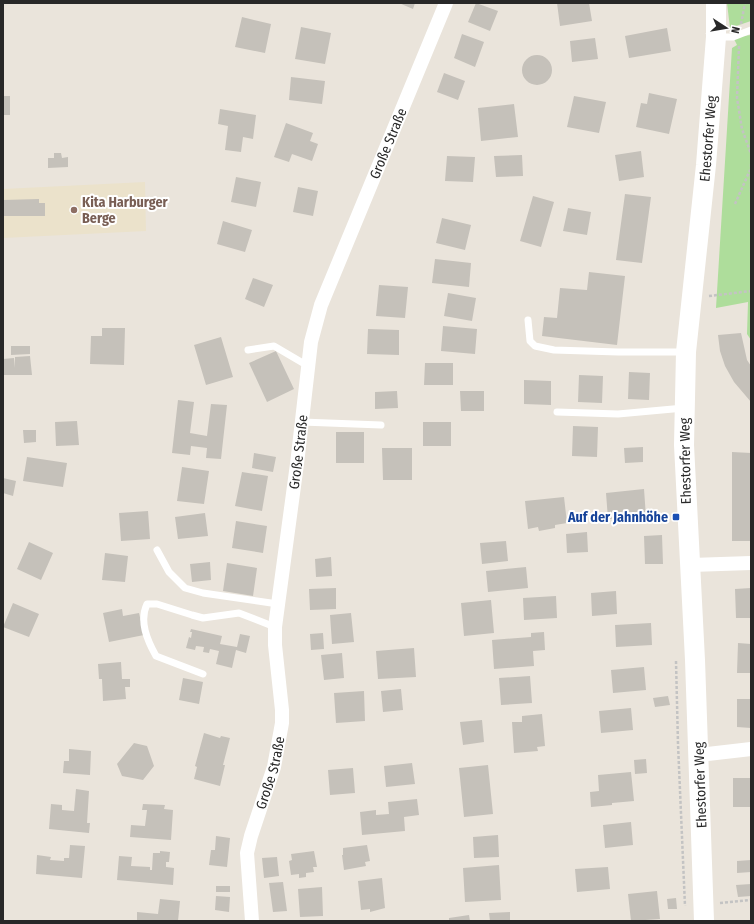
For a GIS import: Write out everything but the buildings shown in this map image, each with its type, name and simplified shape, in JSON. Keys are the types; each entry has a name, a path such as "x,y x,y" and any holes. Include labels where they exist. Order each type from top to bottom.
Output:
{"main road":[{"name":"Ehestorfer Weg","path":"704,921 691,565 684,472 684,408 686,352 706,165 716,37 716,3"}],"street":[{"name":"Große Straße","path":"252,921 247,853 251,836 274,767 282,724 282,710 275,645 275,626 311,342 321,305 446,3"},
{"path":"691,565 751,563"},
{"path":"699,755 751,749"}],"lane":[{"path":"716,37 733,37 751,30"},
{"path":"528,320 530,341 535,346 554,350 686,352"},
{"path":"248,350 274,346 308,366"},
{"path":"557,412 618,414 684,408"},
{"path":"302,422 381,425"},
{"path":"158,550 169,572 185,588 203,593 278,604"},
{"path":"203,674 156,656 146,634 144,610 147,604 157,604 192,616 204,618 239,613 275,626"}],"path":[{"path":"745,3 740,35 737,98 742,129 751,154"},
{"path":"751,164 751,194"},
{"path":"735,204 750,170"},
{"path":"708,296 751,291"},
{"path":"676,662 685,914"},
{"path":"719,903 751,900"}],"shaded area":[{"name":"Kita Harburger Berge","path":"145,182 146,231 3,238 3,189"}],"green space":[{"path":"727,3 751,3 751,21 730,28"},
{"path":"751,35 751,340 747,334 748,302 716,308 732,48 737,45 733,37"}],"place":[{"name":"Kita Harburger Berge","path":"74,210"},
{"name":"Auf der Jahnhöhe","path":"676,517"}]}
